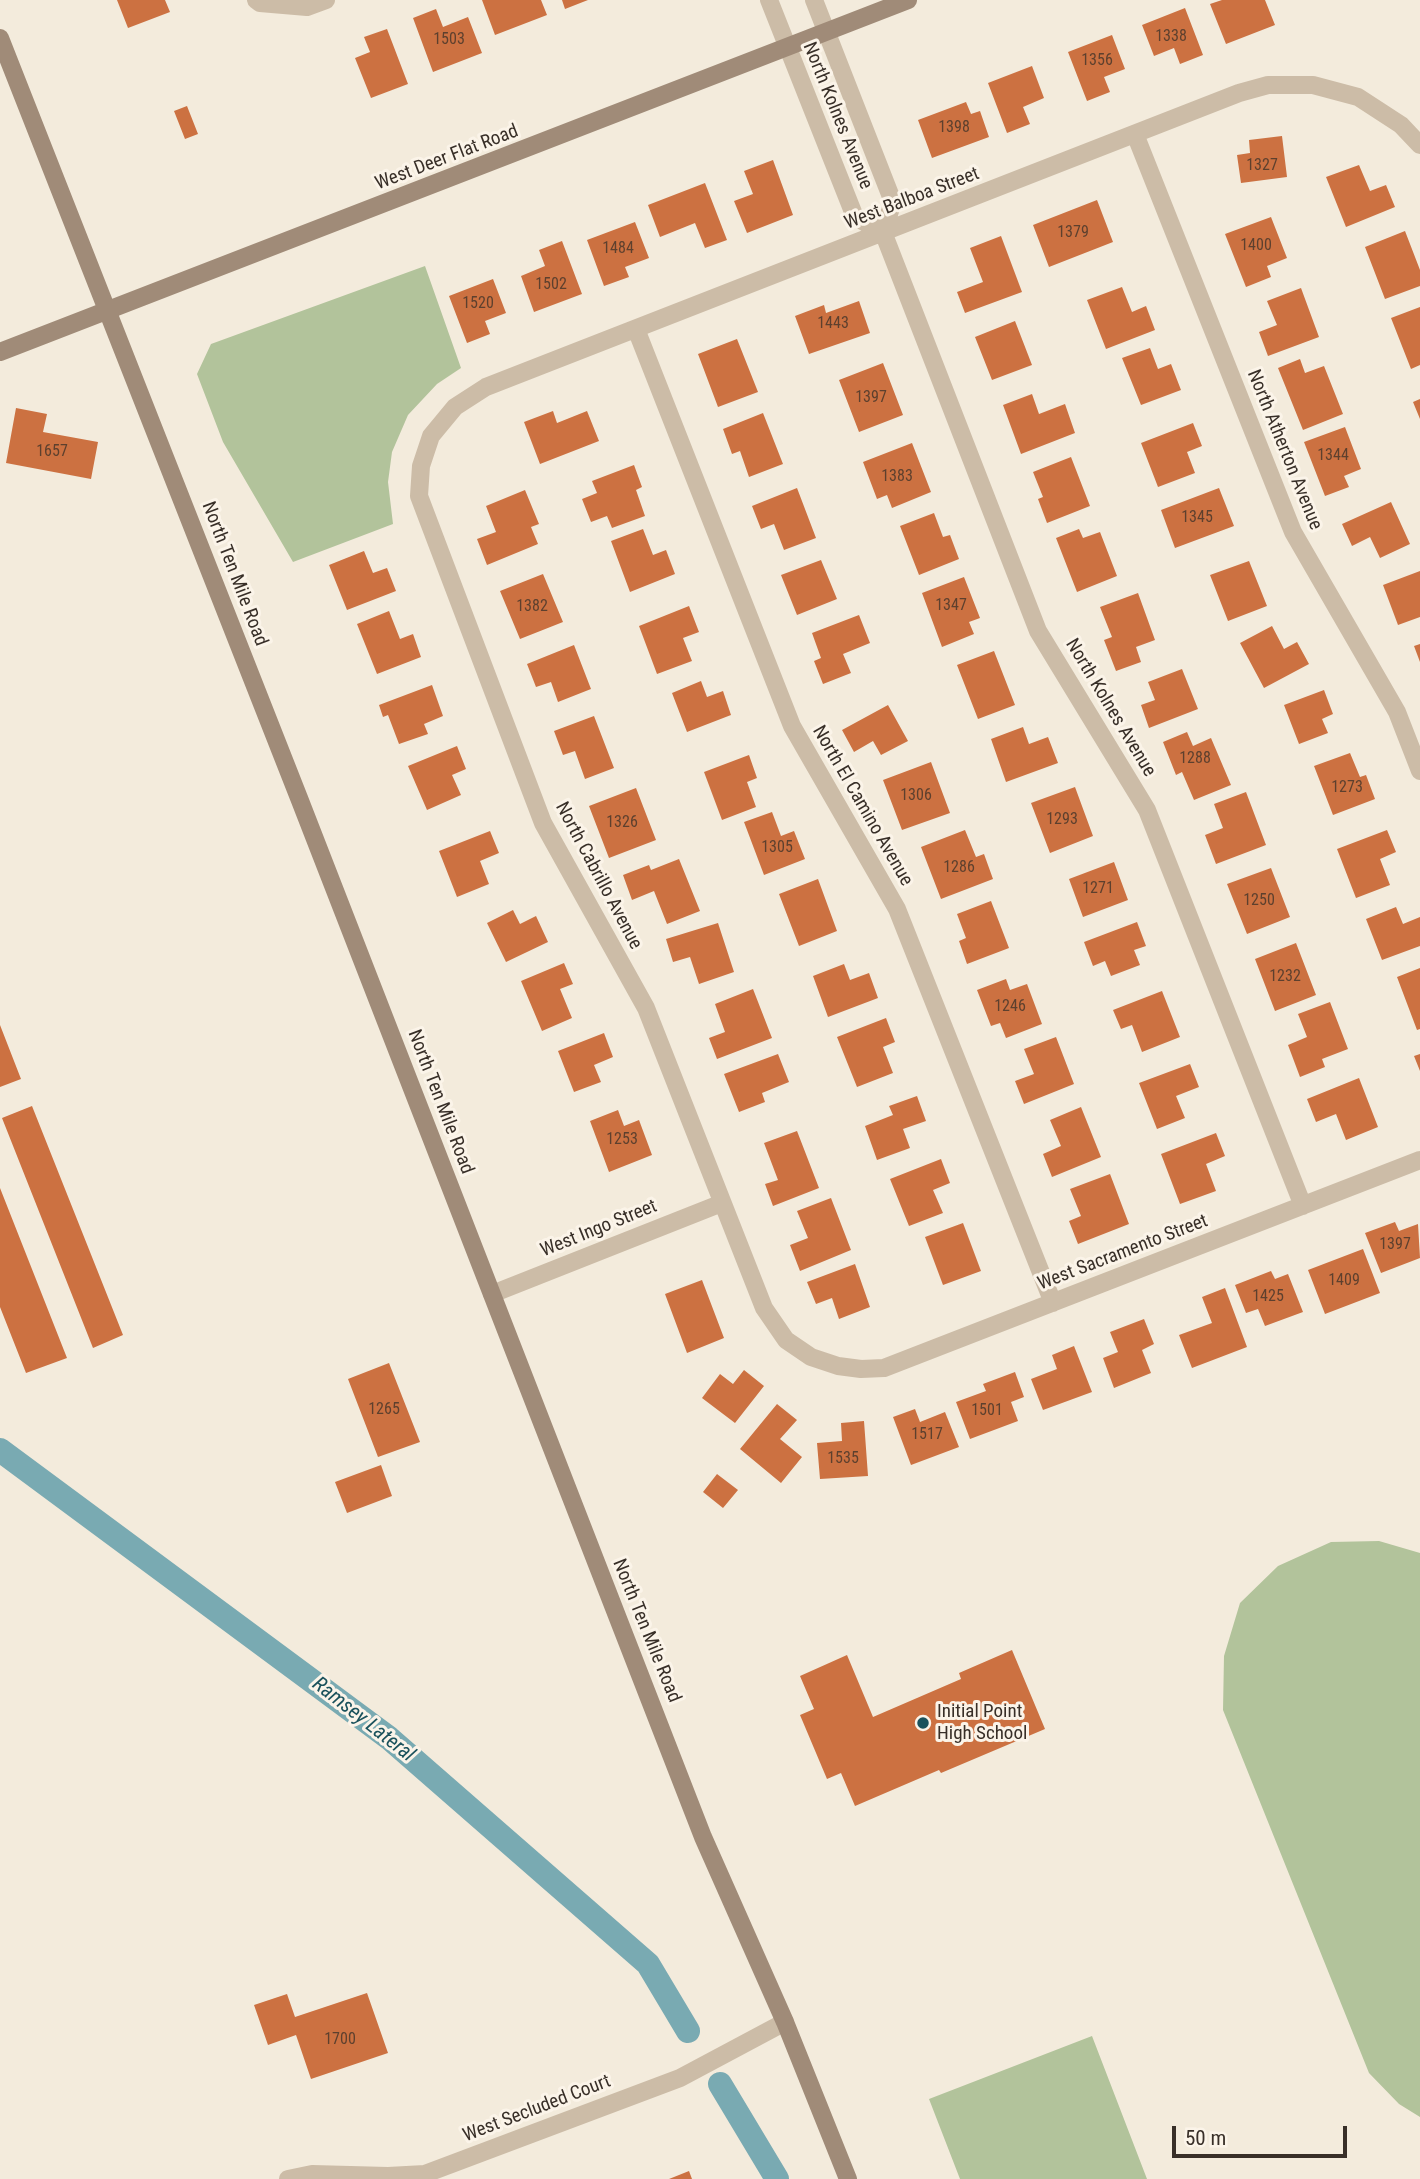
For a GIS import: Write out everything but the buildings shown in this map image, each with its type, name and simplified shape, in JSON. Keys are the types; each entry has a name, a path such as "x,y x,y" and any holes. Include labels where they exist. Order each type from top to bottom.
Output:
{"main road":[{"name":"West Deer Flat Road","path":"0,352 908,0"},
{"name":"North Ten Mile Road","path":"0,38 703,1837 785,2022 848,2179"}],"street":[{"path":"256,0 260,3 307,7 326,0"},
{"name":"North Kolnes Avenue","path":"769,0 855,217 883,232"},
{"name":"North Kolnes Avenue","path":"814,0 893,202 883,232 1038,631 1147,810 1303,1206"},
{"name":"West Balboa Street","path":"486,387 1239,93 1268,86 1313,85 1358,97 1401,125 1420,145"},
{"name":"North Atherton Avenue","path":"1135,134 1293,532 1397,712 1420,771"},
{"name":"North El Camino Avenue","path":"636,328 792,726 897,909 1053,1303"},
{"name":"North Cabrillo Avenue","path":"486,387 455,407 431,436 421,466 419,496 543,823 646,1008 764,1308 786,1340 811,1357 838,1366"},
{"name":"West Sacramento Street","path":"838,1366 884,1368 1420,1160"},
{"name":"West Ingo Street","path":"492,1294 722,1203"},
{"name":"West Secluded Court","path":"288,2179 312,2175 425,2174 680,2078 785,2022"}],"green space":[{"path":"425,266 461,368 437,384 408,415 392,452 388,482 393,524 293,562 223,442 197,374 211,344"},
{"path":"1379,1541 1420,1553 1420,2117 1399,2104 1369,2073 1223,1710 1224,1656 1240,1603 1278,1566 1331,1542"},
{"path":"1092,2036 1147,2179 960,2179 929,2099"}],"waterway":[{"name":"Ramsey Lateral","path":"0,1450 389,1738 648,1964 688,2031"},
{"name":"Ramsey Lateral","path":"720,2084 777,2179"}],"place":[{"name":"Initial Point High School","path":"923,1723"}]}
